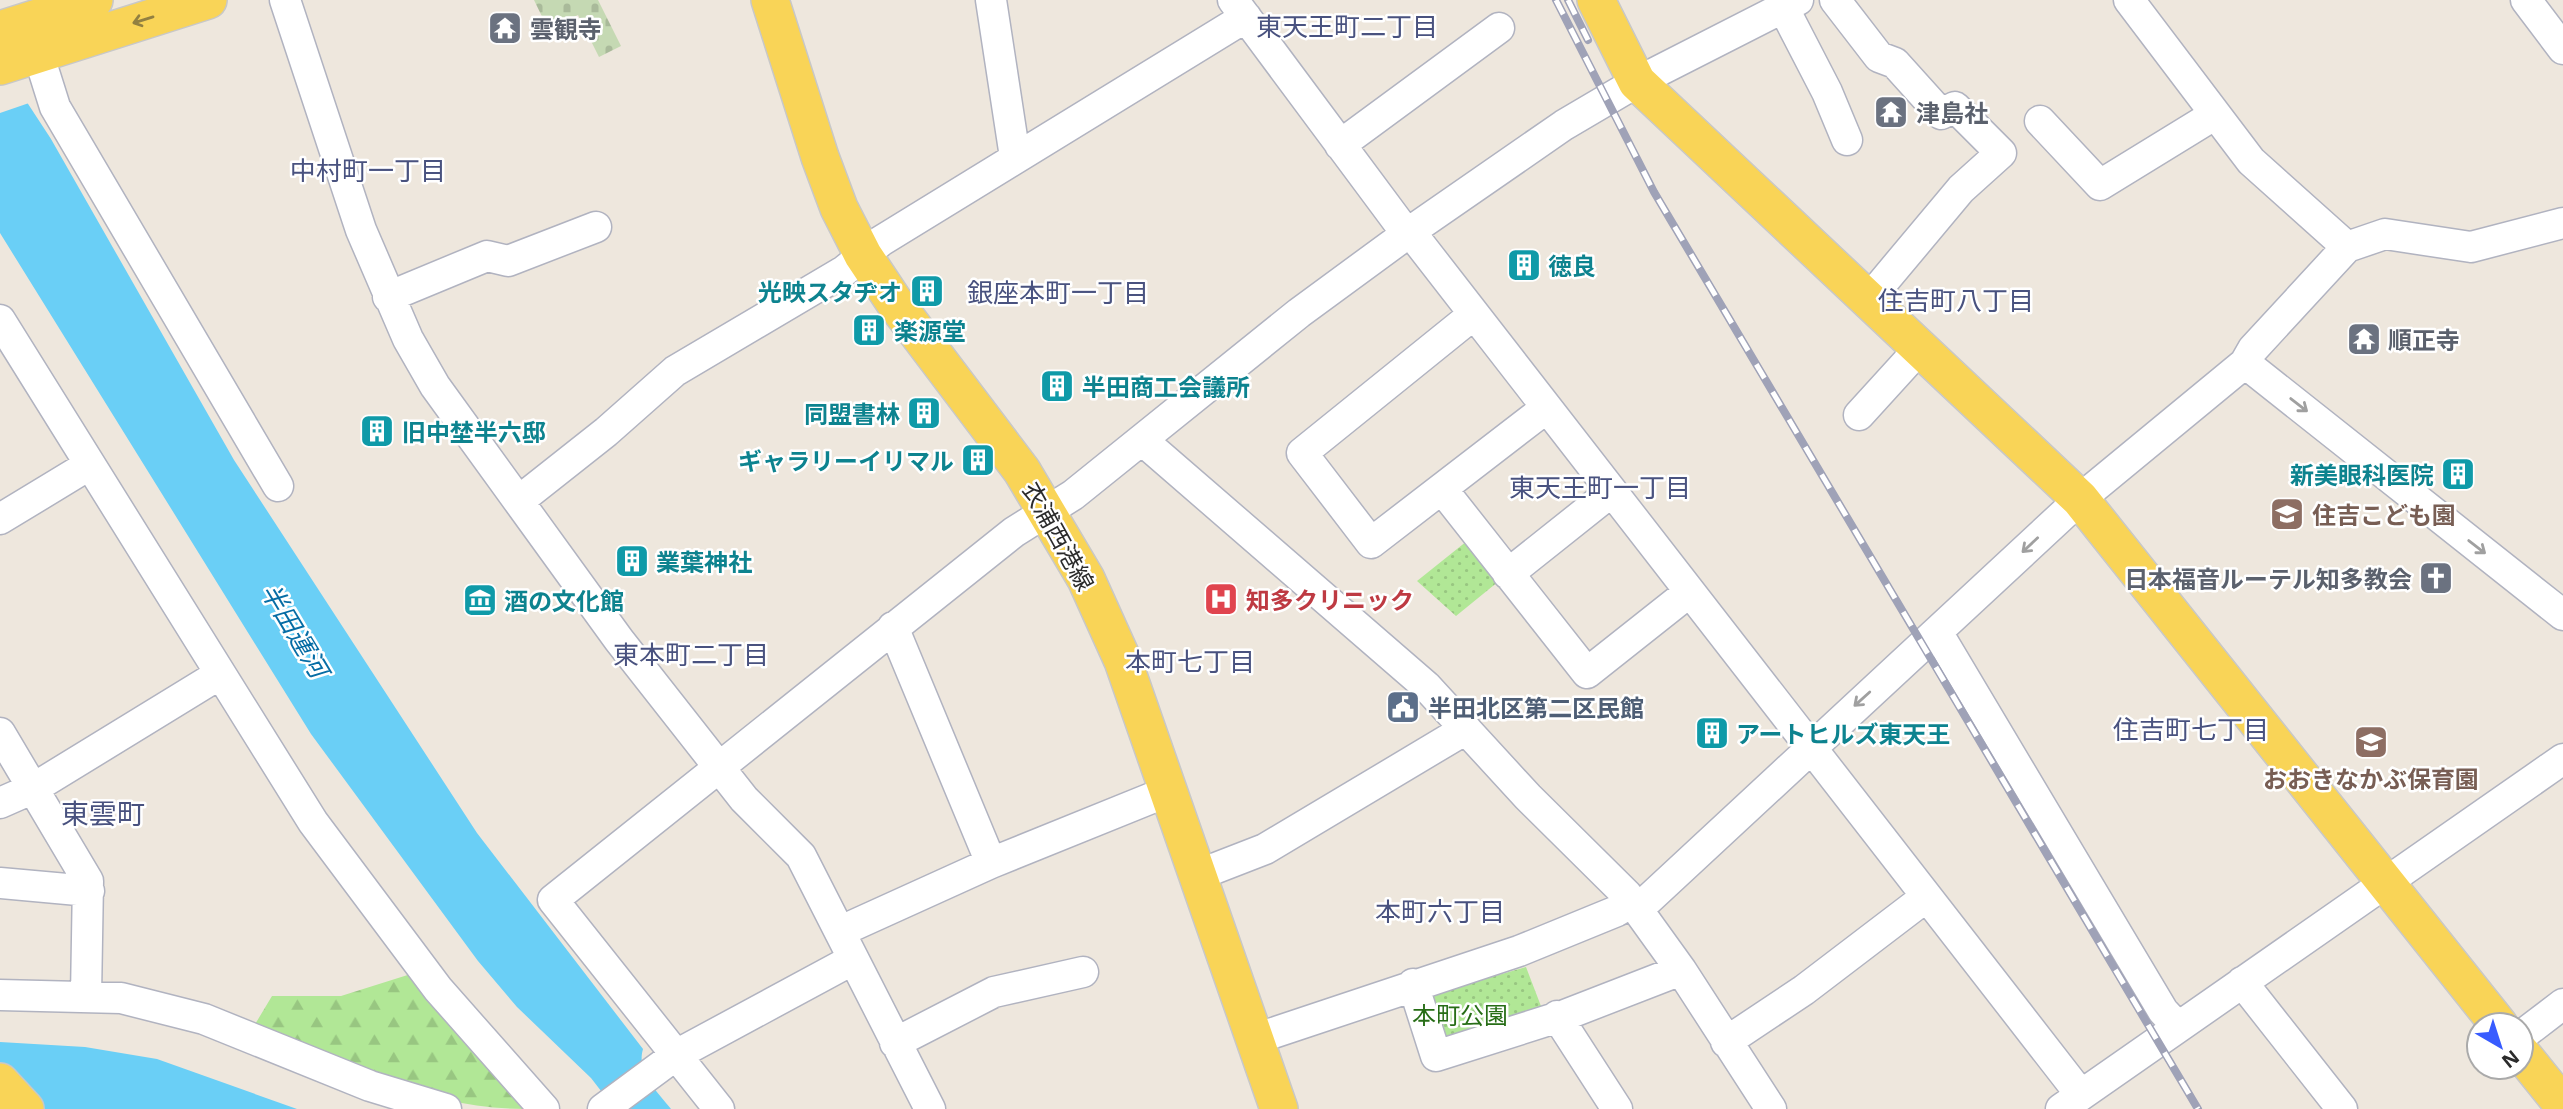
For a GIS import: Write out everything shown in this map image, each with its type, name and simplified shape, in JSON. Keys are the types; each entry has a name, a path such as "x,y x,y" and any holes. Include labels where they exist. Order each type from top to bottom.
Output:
{"main road":[{"path":"12,47 94,0"},
{"path":"12,47 208,0"},
{"name":"衣浦西港線","path":"770,0 820,158 839,208 863,255 1048,510 1086,579 1123,661 1279,1109"},
{"path":"1596,0 1637,82 2080,499 2488,1011"},
{"path":"2535,1070 2563,1105"},
{"path":"0,1082 25,1109"}],"street":[{"path":"285,0 361,230 388,297 435,386 619,640 717,767 744,800 801,856 841,931 852,960 894,1044 930,1109"},
{"path":"991,0 1015,157"},
{"path":"1835,0 1878,57 1895,64 1941,114 1955,107 2001,153 1961,189 1868,299"},
{"path":"2129,0 2214,115 2272,182 2347,247"},
{"path":"2526,0 2563,49"},
{"path":"719,1109 665,1062 553,900 893,627 1014,532 1073,495 1299,313 1408,233 1564,125 1637,82 1790,4 1847,140"},
{"path":"520,500 606,432 675,371 844,271 863,255 1239,9 1408,233 1926,897 2071,1102 2385,882 2560,771"},
{"path":"1340,145 1499,28"},
{"path":"12,47 55,107 278,486"},
{"path":"2040,121 2100,185 2214,115"},
{"path":"1255,1038 1519,951 1634,906 2080,499 2245,363 2253,349 2347,247 2385,234 2471,247 2563,223"},
{"path":"388,297 487,256 508,261 596,227"},
{"path":"1473,316 1302,453 1371,543 1545,409"},
{"path":"0,320 321,832 438,989 497,1059 544,1109"},
{"path":"1859,415 1920,348"},
{"path":"2245,363 2562,612"},
{"path":"1142,440 1426,685 1528,797 1634,906 1681,970 1771,1109"},
{"path":"0,519 89,465"},
{"path":"1442,489 1587,673 1688,593"},
{"path":"1508,573 1611,492"},
{"path":"893,627 991,863"},
{"path":"1937,632 2163,1011 2177,1027"},
{"path":"0,803 34,788 220,674"},
{"path":"1198,875 1265,849 1466,729"},
{"path":"0,733 88,881 86,996"},
{"path":"841,931 991,863 1169,791"},
{"path":"0,883 89,891"},
{"path":"1726,1042 1804,990 1926,897"},
{"path":"603,1109 665,1062 852,960"},
{"path":"1413,984 1436,1056 1557,1016 1681,970"},
{"path":"894,1044 994,992 1083,972"},
{"path":"2242,982 2342,1109"},
{"path":"0,995 121,998 204,1019 370,1086 446,1109"},
{"path":"2535,1025 2563,1004"},
{"path":"1557,1016 1617,1109"}],"green space":[{"path":"534,0 598,0 621,46 599,57 578,15 548,29"},
{"path":"1467,541 1499,581 1456,616 1417,581"},
{"name":"本町公園","path":"1526,967 1544,1014 1443,1048 1426,996"},
{"path":"414,973 526,1109 490,1107 420,1094 351,1071 251,1031 272,996 341,996"}],"water":[{"name":"半田運河","path":"0,61 51,139 234,460 477,833 643,1049 642,1066 645,1074 671,1109 615,1109 591,1078 517,1007 478,961 311,734 0,233"},
{"path":"0,1042 85,1047 157,1059 297,1109 0,1109"}],"pier":[{"path":"0,58 32,102 0,113"}],"railway":[{"path":"1556,0 1654,192 2198,1109"},
{"path":"1568,0 1588,40"}],"place":[{"name":"雲観寺","path":"505,28"},
{"name":"津島社","path":"1891,112"},
{"name":"徳良","path":"1524,265"},
{"name":"光映スタヂオ","path":"927,291"},
{"name":"楽源堂","path":"869,330"},
{"name":"順正寺","path":"2364,339"},
{"name":"半田商工会議所","path":"1057,386"},
{"name":"同盟書林","path":"924,413"},
{"name":"旧中埜半六邸","path":"377,431"},
{"name":"ギャラリーイリマル","path":"978,460"},
{"name":"新美眼科医院","path":"2458,474"},
{"name":"住吉こども園","path":"2287,514"},
{"name":"業葉神社","path":"632,561"},
{"name":"日本福音ルーテル知多教会","path":"2436,578"},
{"name":"知多クリニック","path":"1221,599"},
{"name":"酒の文化館","path":"480,600"},
{"name":"半田北区第二区民館","path":"1403,707"},
{"name":"アートヒルズ東天王","path":"1712,733"},
{"name":"おおきなかぶ保育園","path":"2371,742"}],"district":[{"name":"東天王町二丁目","path":"1347,26"},
{"name":"中村町一丁目","path":"368,170"},
{"name":"銀座本町一丁目","path":"1058,292"},
{"name":"住吉町八丁目","path":"1956,300"},
{"name":"東天王町一丁目","path":"1600,487"},
{"name":"東本町二丁目","path":"691,654"},
{"name":"本町七丁目","path":"1190,661"},
{"name":"住吉町七丁目","path":"2191,729"},
{"name":"東雲町","path":"103,813"},
{"name":"本町六丁目","path":"1440,911"}]}
